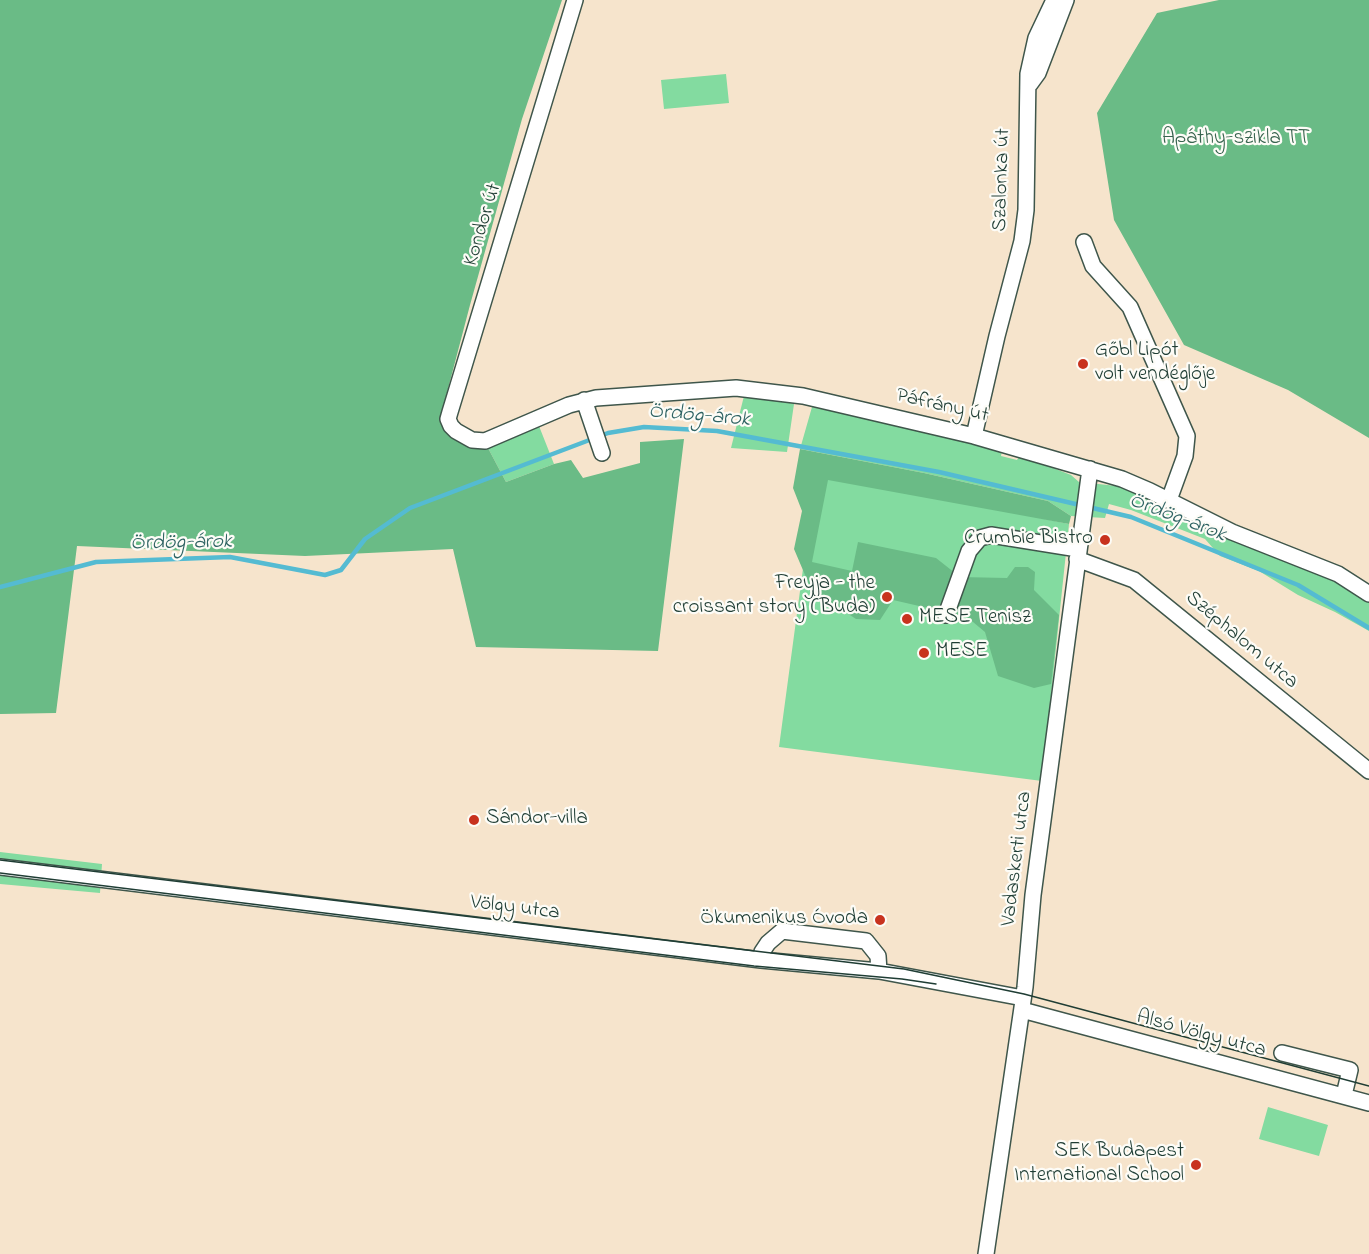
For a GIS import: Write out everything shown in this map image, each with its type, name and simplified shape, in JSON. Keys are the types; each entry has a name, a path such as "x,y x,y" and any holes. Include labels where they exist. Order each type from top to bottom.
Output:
{"street":[{"name":"Kondor út","path":"485,441 472,440 456,431 448,419 575,0"},
{"path":"1027,89 1036,38 1054,0"},
{"name":"Szalonka út","path":"974,436 1022,241 1026,210 1027,89 1038,73 1066,0"},
{"path":"1084,242 1093,266 1130,307 1187,436 1185,456 1169,500"},
{"name":"Páfrány út","path":"485,441 585,400 736,388 802,396 974,436 1122,479 1232,532 1338,574 1369,594"},
{"path":"585,400 602,453"},
{"name":"Vadaskerti utca","path":"986,1254 1022,1004 1033,895 1090,469"},
{"name":"Széphalom utca","path":"946,615 969,551 980,538 991,535 1078,554 1134,580 1369,771"},
{"name":"Völgy utca","path":"0,867 761,960 879,972 1022,1004"},
{"path":"761,960 762,952 768,943 782,931 866,941 878,956 879,972"},
{"name":"Alsó Völgy utca","path":"1022,1004 1369,1103"},
{"path":"1282,1053 1350,1070 1344,1095"}],"green space":[{"path":"0,0 562,0 522,119 444,404 443,420 488,448 506,482 571,460 583,478 640,463 640,442 684,439 658,651 476,647 453,549 305,556 77,546 56,713 0,714"},
{"name":"Apáthy-szikla TT","path":"1219,0 1369,0 1369,438 1288,390 1184,345 1114,220 1097,113 1157,13"},
{"path":"726,74 729,103 664,109 661,80"},
{"path":"744,396 766,397 794,404 787,452 731,448"},
{"path":"812,407 938,433 1002,450 1001,456 1017,460 1020,455 1071,475 1079,482 1117,486 1153,497 1338,579 1369,600 1369,631 1298,595 1259,571 1220,556 1205,539 1131,510 1109,504 1105,518 1071,516 1048,501 924,473 800,449"},
{"path":"539,426 554,464 506,482 488,448"},
{"path":"800,449 924,473 1048,501 1071,516 1069,524 828,480 812,562 852,571 858,542 936,558 960,577 1007,578 1015,567 1028,567 1035,572 1034,590 1059,615 1051,684 1034,688 998,676 985,632 967,617 893,600 880,620 856,619 811,589 794,549 802,511 793,488"},
{"name":"MESE","path":"816,472 1069,524 1042,781 779,747"},
{"path":"0,852 102,864 100,893 0,884"},
{"path":"1268,1107 1328,1125 1319,1156 1259,1139"}],"waterway":[{"name":"Ördög-árok","path":"0,587 96,562 230,557 325,575 341,570 365,539 410,508 608,433 644,427 717,431 939,472 1131,517 1298,585 1369,628"}],"tram line":[{"path":"0,860 904,969 1024,994 1369,1086"},
{"path":"0,873 754,966 936,984"}],"place":[{"name":"Gőbl Lipót volt vendéglője","path":"1083,364"},
{"name":"Crumbie Bistro","path":"1105,540"},
{"name":"Freyja - the croissant story (Buda)","path":"887,597"},
{"name":"MESE Tenisz","path":"907,619"},
{"name":"MESE","path":"924,653"},
{"name":"Sándor-villa","path":"474,820"},
{"name":"Ökumenikus Óvoda","path":"880,920"},
{"name":"SEK Budapest International School","path":"1196,1165"}]}
